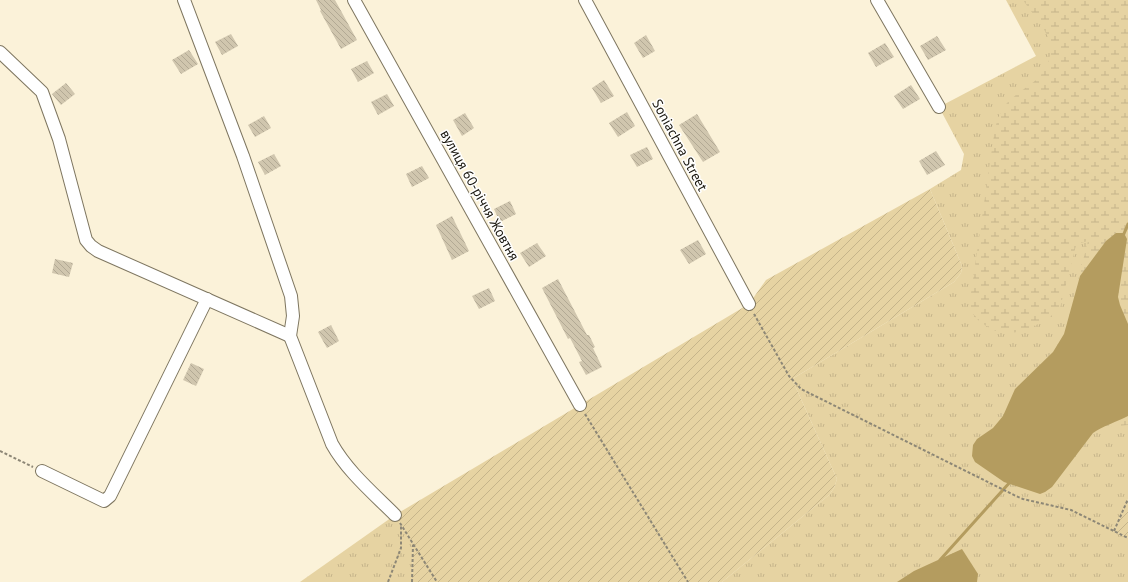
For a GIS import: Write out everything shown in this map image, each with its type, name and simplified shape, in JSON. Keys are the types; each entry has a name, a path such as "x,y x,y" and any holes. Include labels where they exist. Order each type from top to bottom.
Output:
{"street":[{"path":"184,0 243,156 290,296 293,316 290,336 332,444 337,453 398,520"},
{"name":"вулиця 60-річчя Жовтня","path":"354,0 580,405"},
{"name":"Soniachna Street","path":"585,0 749,304"},
{"path":"877,0 939,107"},
{"path":"0,52 42,92 59,140 86,240 91,246 98,251 290,336"},
{"path":"42,471 104,500 110,496 207,299"}],"path":[{"path":"749,304 790,376 801,388 1016,496 1071,510 1128,538"},
{"path":"580,405 688,582"},
{"path":"0,451 42,471"},
{"path":"1114,531 1128,499"},
{"path":"398,520 437,582"},
{"path":"388,582 401,548 398,520"},
{"path":"412,582 413,544"}],"green space":[{"path":"1006,0 1128,0 1128,499 1114,531 1128,538 1128,582 722,582 829,495 834,488 837,479 792,379 954,282 961,273 962,266 930,189 961,170 964,154 939,107 1036,56"},
{"path":"1023,0 1128,0 1128,425 1102,428 1106,424 1076,288 1088,241 1077,244 1060,308 1056,313 1036,325 1021,331 1008,333 997,331 979,321 973,313 971,307 970,300 995,128 998,118 1007,103 1042,74 1046,68 1051,52 1051,44 1046,33"},
{"path":"930,189 962,266 961,273 954,282 792,379 837,479 834,488 829,495 722,582 412,582 413,544 395,515 749,304 766,280"},
{"path":"1128,499 1128,538 1114,531"},
{"path":"395,515 413,544 412,582 300,582"}],"shaded area":[{"path":"1116,233 1124,233 1127,239 1118,297 1128,324 1128,416 1093,433 1052,487 1045,492 1040,494 1004,482 975,462 972,456 973,445 977,439 993,428 1003,416 1015,389 1053,352 1064,334 1080,276 1106,241"},
{"path":"962,549 978,574 977,582 897,582 914,571"}],"building":[{"path":"316,0 335,0 357,40 341,49 320,11 321,10"},
{"path":"231,34 238,46 222,55 215,42"},
{"path":"646,35 655,51 643,58 634,43"},
{"path":"937,36 946,50 928,60 920,46"},
{"path":"885,43 894,57 876,67 868,53"},
{"path":"189,50 198,64 181,74 172,60"},
{"path":"367,61 374,73 358,82 351,69"},
{"path":"604,80 614,96 601,103 592,88"},
{"path":"66,83 75,94 61,105 52,94"},
{"path":"911,85 920,99 903,109 894,96"},
{"path":"387,94 394,106 378,115 371,102"},
{"path":"627,112 635,126 618,137 609,123"},
{"path":"465,113 474,128 462,136 453,120"},
{"path":"697,114 720,152 703,162 679,125"},
{"path":"264,116 271,128 255,137 248,125"},
{"path":"647,147 653,159 637,167 630,155"},
{"path":"936,151 945,165 927,175 919,161"},
{"path":"274,154 281,166 265,175 258,162"},
{"path":"422,166 429,178 412,187 406,174"},
{"path":"510,201 516,214 500,222 494,209"},
{"path":"452,216 469,251 452,260 436,225"},
{"path":"698,240 706,254 689,264 680,250"},
{"path":"537,243 546,256 529,267 520,253"},
{"path":"55,259 73,263 69,277 52,273"},
{"path":"558,279 587,335 589,335 595,347 593,348 602,367 586,375 579,362 582,361 570,338 568,339 542,288"},
{"path":"489,288 495,301 479,309 472,296"},
{"path":"331,325 339,341 327,348 318,332"},
{"path":"191,363 204,369 196,386 183,380"}],"waterway":[{"path":"1123,236 1128,224"},
{"path":"940,560 1011,481"}]}
